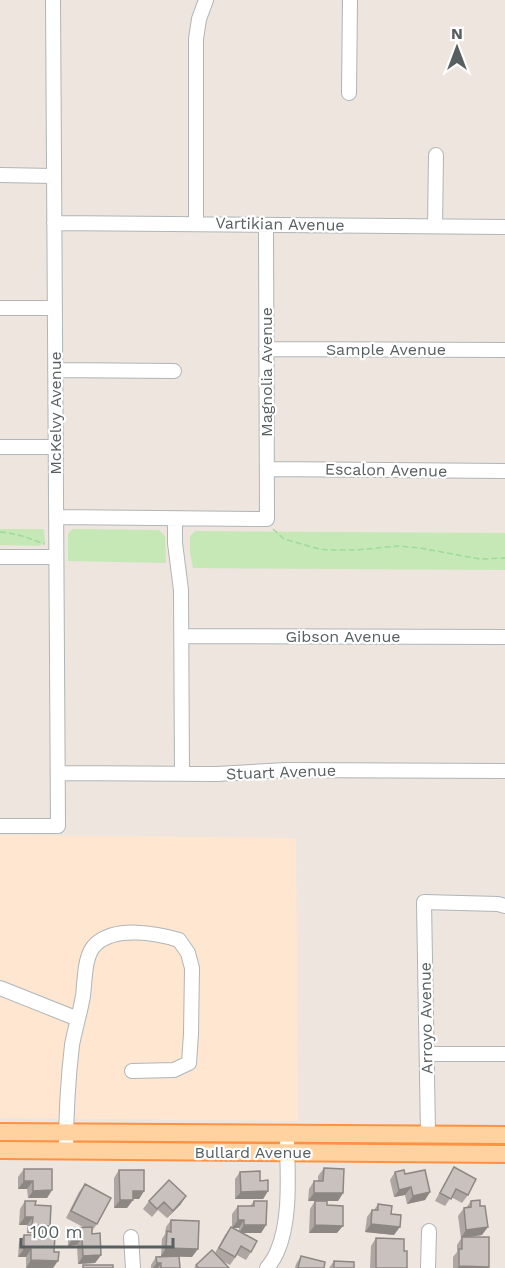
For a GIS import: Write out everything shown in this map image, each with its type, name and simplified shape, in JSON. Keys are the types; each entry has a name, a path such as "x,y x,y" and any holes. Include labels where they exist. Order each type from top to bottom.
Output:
{"main road":[{"name":"Bullard Avenue","path":"0,1131 505,1135"},
{"path":"363,1153 381,1144 418,1143 428,1134"},
{"name":"Bullard Avenue","path":"0,1150 505,1155"}],"street":[{"name":"McKelvy Avenue","path":"0,826 58,826 53,0"},
{"path":"196,224 196,39 199,19 206,0"},
{"path":"349,93 350,0"},
{"path":"435,226 436,155"},
{"path":"0,175 54,176"},
{"name":"Vartikian Avenue","path":"54,223 505,227"},
{"name":"Magnolia Avenue","path":"266,225 267,469 270,524"},
{"path":"0,308 55,308"},
{"name":"Sample Avenue","path":"266,348 505,350"},
{"path":"55,370 174,371"},
{"path":"0,447 56,447"},
{"name":"Escalon Avenue","path":"267,469 505,471"},
{"path":"56,523 175,519 270,524"},
{"path":"175,519 174,543 181,590 182,774"},
{"path":"0,557 56,557"},
{"name":"Gibson Avenue","path":"182,636 505,637"},
{"name":"Stuart Avenue","path":"58,773 217,774 296,770 505,771"},
{"name":"Arroyo Avenue","path":"428,1134 424,902 505,906"},
{"path":"66,1150 73,1044 87,958 94,944 110,936 129,932 164,935 179,940 188,953 192,968 189,1063 174,1070 132,1071"},
{"path":"0,988 78,1019"},
{"path":"427,1054 505,1054"},
{"path":"267,1268 277,1252 287,1214 286,1134"},
{"path":"428,1268 429,1231"},
{"path":"131,1237 133,1268"}],"path":[{"path":"0,532 26,537 44,544 45,530 56,523"},
{"path":"270,524 284,539 319,549 356,550 399,546 480,559 505,558"}],"shaded area":[{"path":"0,835 296,838 298,1121 0,1118"}],"green space":[{"path":"0,529 44,529 45,541 40,546 0,545"},
{"path":"72,529 159,530 165,536 166,563 68,561 68,534"},
{"path":"195,531 505,533 505,570 193,568 190,536"}],"building":[{"path":"454,1167 476,1179 468,1195 456,1189 451,1199 440,1193"},
{"path":"324,1168 344,1169 343,1193 314,1193 314,1181 323,1181"},
{"path":"24,1169 52,1169 52,1190 33,1191 33,1181 24,1181"},
{"path":"119,1170 144,1170 144,1191 133,1191 133,1200 120,1200"},
{"path":"404,1170 405,1174 425,1170 430,1192 413,1196 411,1187 399,1190 395,1172"},
{"path":"260,1171 260,1181 268,1180 268,1191 241,1192 240,1172"},
{"path":"169,1180 186,1196 173,1211 164,1202 157,1209 149,1201"},
{"path":"85,1184 111,1198 97,1224 71,1211"},
{"path":"480,1200 480,1206 485,1206 488,1227 466,1230 464,1208 471,1207 471,1201"},
{"path":"25,1201 36,1201 35,1205 51,1206 50,1226 32,1225 33,1217 25,1217"},
{"path":"254,1201 267,1201 266,1225 244,1225 244,1220 238,1220 238,1206 254,1206"},
{"path":"315,1201 327,1201 327,1205 343,1206 343,1226 315,1225"},
{"path":"378,1204 392,1206 391,1214 401,1215 400,1227 371,1224 372,1210 378,1210"},
{"path":"171,1220 199,1221 198,1249 166,1248 167,1231 171,1232"},
{"path":"92,1227 92,1234 100,1233 101,1255 83,1256 82,1238 73,1238 73,1228"},
{"path":"231,1227 257,1241 251,1252 241,1246 235,1257 219,1248"},
{"path":"24,1235 55,1235 54,1252 59,1252 58,1261 31,1260 31,1249 24,1249"},
{"path":"462,1237 489,1237 489,1267 459,1266"},
{"path":"376,1238 404,1239 407,1268 376,1268"},
{"path":"212,1250 229,1268 199,1268 196,1265"},
{"path":"179,1256 180,1268 161,1268 161,1263 157,1263 156,1257"},
{"path":"301,1256 325,1262 324,1268 298,1268"},
{"path":"334,1261 354,1262 354,1268 334,1268"},
{"path":"83,1265 113,1265 113,1268 83,1268"}]}
